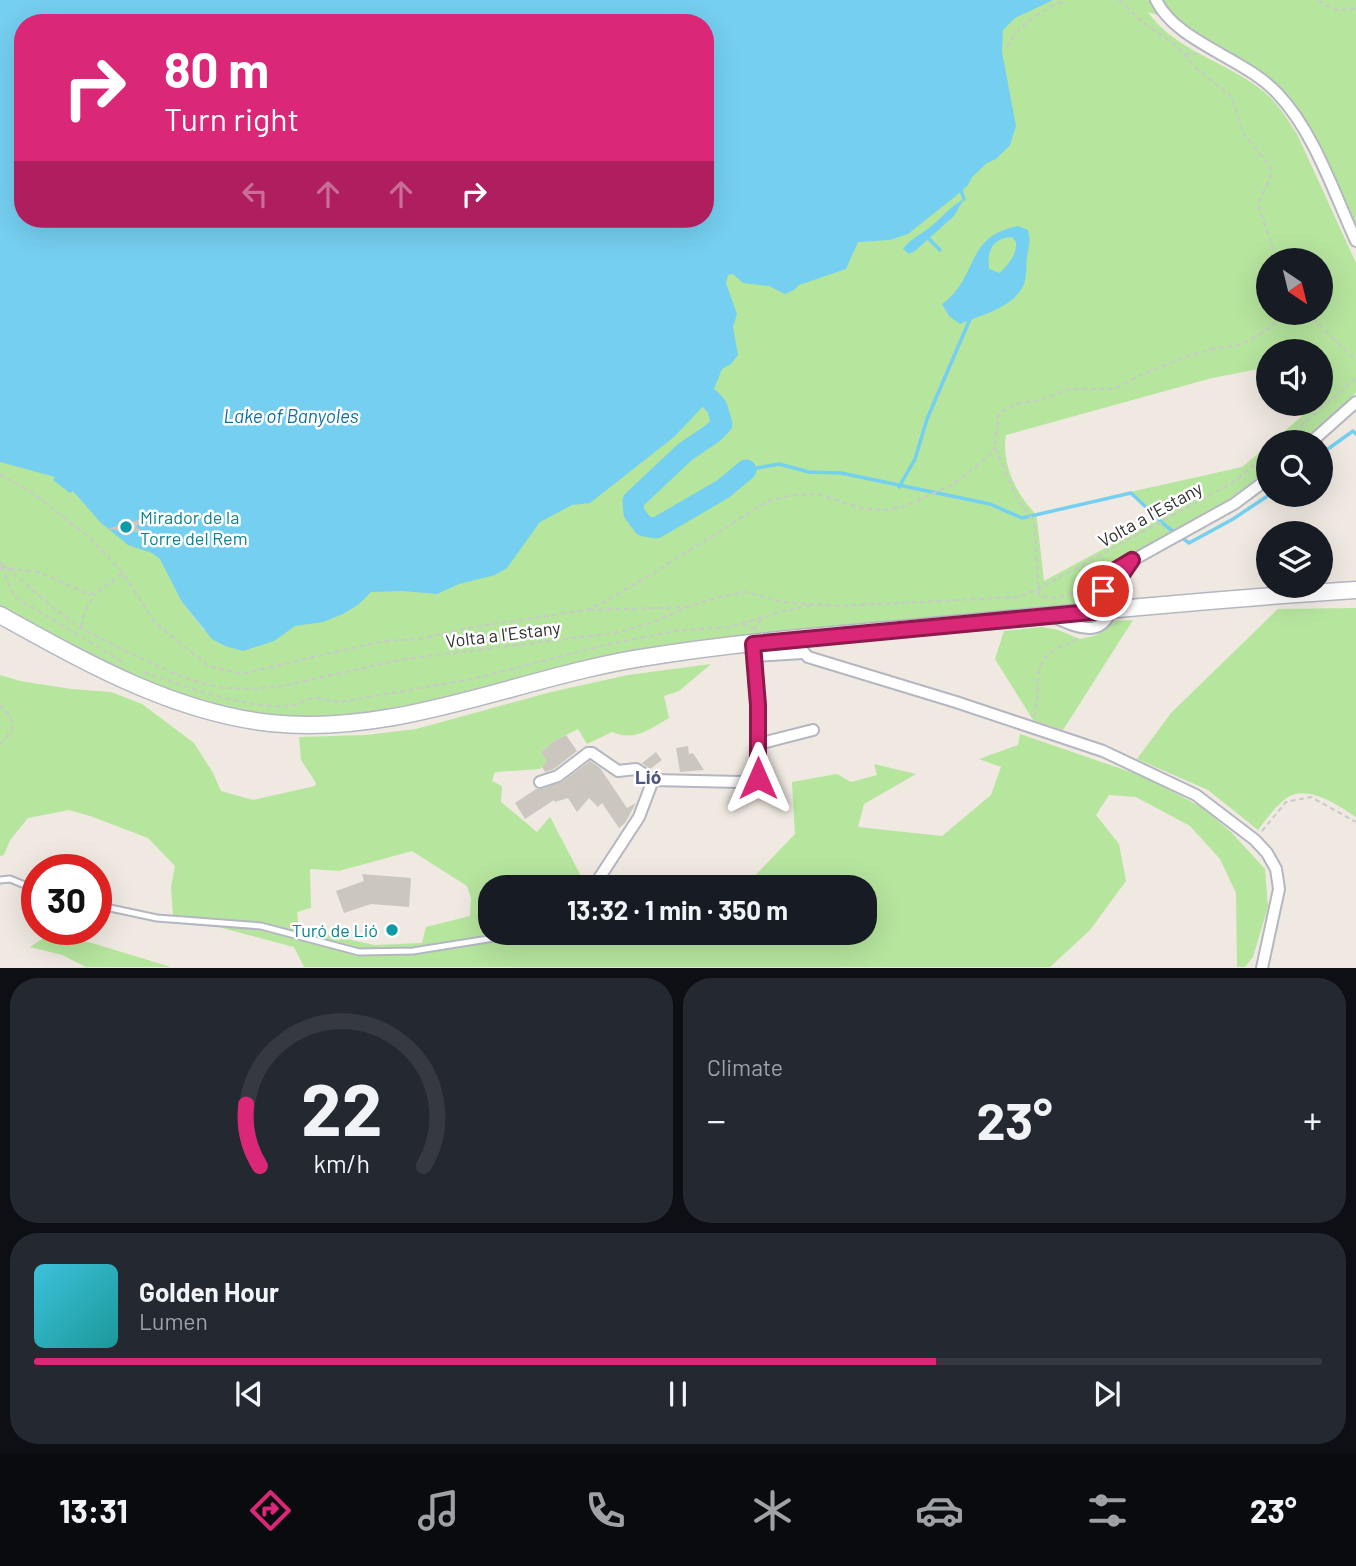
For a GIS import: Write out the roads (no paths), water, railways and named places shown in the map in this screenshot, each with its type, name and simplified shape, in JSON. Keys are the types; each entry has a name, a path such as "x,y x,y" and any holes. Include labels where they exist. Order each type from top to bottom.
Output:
{"main road":[{"path":"0,615 104,671 189,706 236,718 273,723 326,724 385,719 641,658 798,646 815,638 1052,615 1085,620 1112,610 1139,607 1356,590"}],"street":[{"path":"1156,0 1171,21 1190,35 1242,64 1278,93 1304,127 1356,241"},
{"path":"1325,430 1356,402"},
{"path":"1085,620 1117,569 1234,504 1256,488"},
{"path":"1112,610 1119,579 1132,560"},
{"path":"1118,586 1126,597 1139,607"},
{"path":"1103,591 1112,610"},
{"path":"815,638 817,659"},
{"path":"798,646 817,659 1103,751 1196,795 1255,840 1276,869 1279,889 1262,968"},
{"path":"540,782 558,776 588,753 618,771 636,769 653,780 740,782 758,778 754,650"},
{"path":"758,744 813,730"},
{"path":"601,875 639,817 653,780"}],"lane":[{"path":"0,880 10,879 21,883"},
{"path":"112,908 157,918 261,926 359,953 413,951 478,940"}],"water":[{"name":"Lake of Banyoles","path":"0,0 1053,0 1015,18 1003,30 1002,52 1016,126 1010,145 972,177 957,195 908,234 890,240 858,242 846,269 799,285 785,294 769,286 743,283 733,274 728,275 726,283 737,314 733,327 738,355 731,364 722,369 710,399 674,437 590,503 572,505 540,522 507,568 495,575 459,584 437,594 371,592 358,605 343,614 323,622 295,626 274,641 243,651 212,639 182,602 160,559 152,553 128,545 100,522 73,491 70,493 53,480 55,477 0,462"},
{"path":"964,199 954,216 915,251 909,254 903,249 954,205"},
{"path":"1018,226 1028,230 1024,284 1005,305 960,324 949,316 942,304 962,282 980,248 1001,231","holes":["1012,237 1016,242 1014,255 1000,273 989,269 990,251 995,243"]}],"waterway":[{"path":"961,191 964,199"},
{"path":"928,238 940,250"},
{"path":"899,487 915,459 927,419 970,319"},
{"path":"710,399 717,407 722,424 685,452 633,501 634,513 644,526 656,528 723,489 746,470"},
{"path":"1333,445 1353,431 1356,434"},
{"path":"746,470 779,464 809,472 841,473 990,504 1022,518 1131,493 1166,526 1189,543 1256,504"}],"place":[{"name":"Mirador de la Torre del Rem","path":"126,527"},
{"name":"Turó de Lió","path":"392,930"}],"district":[{"name":"Lió","path":"648,776"}]}
